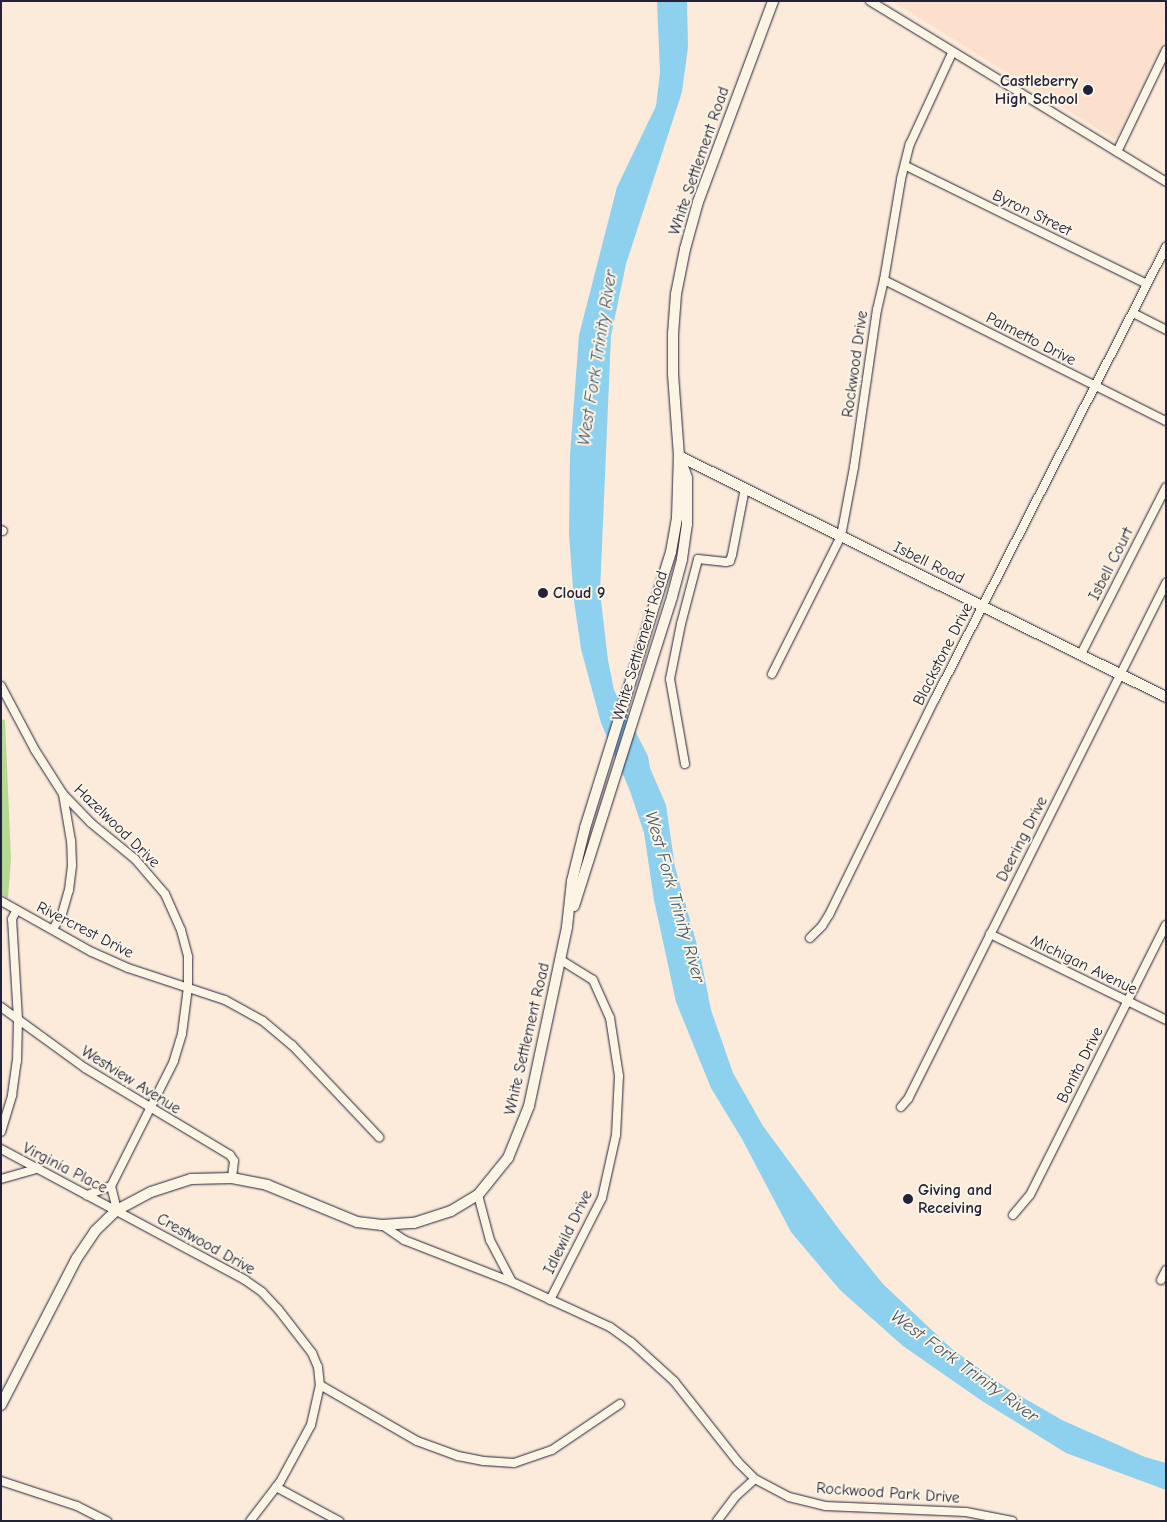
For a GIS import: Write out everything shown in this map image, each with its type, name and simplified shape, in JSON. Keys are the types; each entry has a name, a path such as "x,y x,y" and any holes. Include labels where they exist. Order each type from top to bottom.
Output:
{"main road":[{"name":"White Settlement Road","path":"567,927 572,881 599,784 671,552 676,527 679,456 673,374 673,334 676,294 685,248 698,202 773,1"},
{"name":"White Settlement Road","path":"1,1405 77,1258 95,1231 117,1210 151,1192 191,1179 232,1178 267,1184 349,1219 382,1225 414,1223 451,1211 478,1195 508,1158 520,1133 529,1106 567,927 678,574 687,524 687,478 679,456"},
{"name":"Isbell Road","path":"679,456 1120,674 1165,694"}],"street":[{"path":"870,1 1166,182"},
{"path":"1117,152 1166,50"},
{"name":"Rockwood Drive","path":"772,674 840,536 854,467 877,310 910,144 952,52"},
{"name":"Byron Street","path":"906,166 1147,284"},
{"name":"Blackstone Drive","path":"810,938 822,926 829,915 983,606 1166,247"},
{"name":"Palmetto Drive","path":"884,280 1166,422"},
{"path":"1132,313 1166,330"},
{"name":"Isbell Court","path":"1081,654 1166,487"},
{"path":"685,764 670,679 681,624 698,559 730,561 745,488"},
{"name":"Deering Drive","path":"901,1107 908,1099 1166,583"},
{"name":"Hazelwood Drive","path":"1,686 35,750 63,794 91,823 135,858 165,894 188,957 188,988 182,1034 174,1061 151,1110 111,1186"},
{"path":"53,930 62,914 70,890 72,865 71,841 63,794"},
{"name":"Rivercrest Drive","path":"1,901 92,952 128,968 225,1000 263,1021 292,1045 379,1138"},
{"path":"1,1132 12,1095 16,1070 18,1020 12,920 16,910"},
{"name":"Bonita Drive","path":"1013,1215 1030,1195 1166,925"},
{"name":"Michigan Avenue","path":"990,934 1166,1020"},
{"name":"Idlewild Drive","path":"550,1300 602,1198 616,1135 619,1076 610,1018 593,980 560,958"},
{"name":"Westview Avenue","path":"1,1007 85,1068 151,1110 230,1155 234,1161 232,1178"},
{"name":"Virginia Place","path":"1,1150 117,1210"},
{"path":"1,1178 35,1169"},
{"path":"87,1195 111,1186 117,1210"},
{"path":"478,1195 490,1240 512,1282"},
{"name":"Crestwood Drive","path":"117,1210 245,1280 262,1292 312,1353 318,1367 320,1385 316,1407 307,1433 276,1487 250,1521"},
{"name":"Rockwood Park Drive","path":"382,1225 404,1240 512,1282 610,1327 651,1358 674,1381 738,1462 755,1479 789,1497 825,1506 966,1512 1012,1521"},
{"path":"1160,1280 1166,1270"},
{"path":"320,1385 417,1441 458,1456 484,1462 525,1461 552,1450 620,1404"},
{"path":"717,1521 736,1496 755,1479"},
{"path":"1,1481 77,1506 107,1521"},
{"path":"276,1487 339,1521"}],"shaded area":[{"name":"Castleberry High School","path":"892,1 1166,1 1166,40 1116,140"}],"green space":[{"path":"1,719 5,720 11,859 8,898 1,894"}],"water":[{"name":"West Fork Trinity River","path":"657,1 687,1 688,47 682,92 626,264 611,336 600,592 608,660 614,690 648,756 650,768 666,805 675,867 701,959 711,1010 733,1073 763,1126 841,1232 883,1284 953,1350 1008,1389 1062,1420 1145,1457 1166,1463 1166,1490 1066,1453 982,1401 903,1346 840,1290 791,1232 742,1139 711,1088 676,1002 654,900 644,833 630,791 601,723 581,649 574,601 569,534 570,455 579,335 617,187 656,106 660,73"}],"place":[{"name":"Castleberry High School","path":"1088,90"},
{"name":"Cloud 9","path":"543,593"},
{"name":"Giving and Receiving","path":"908,1199"}]}
